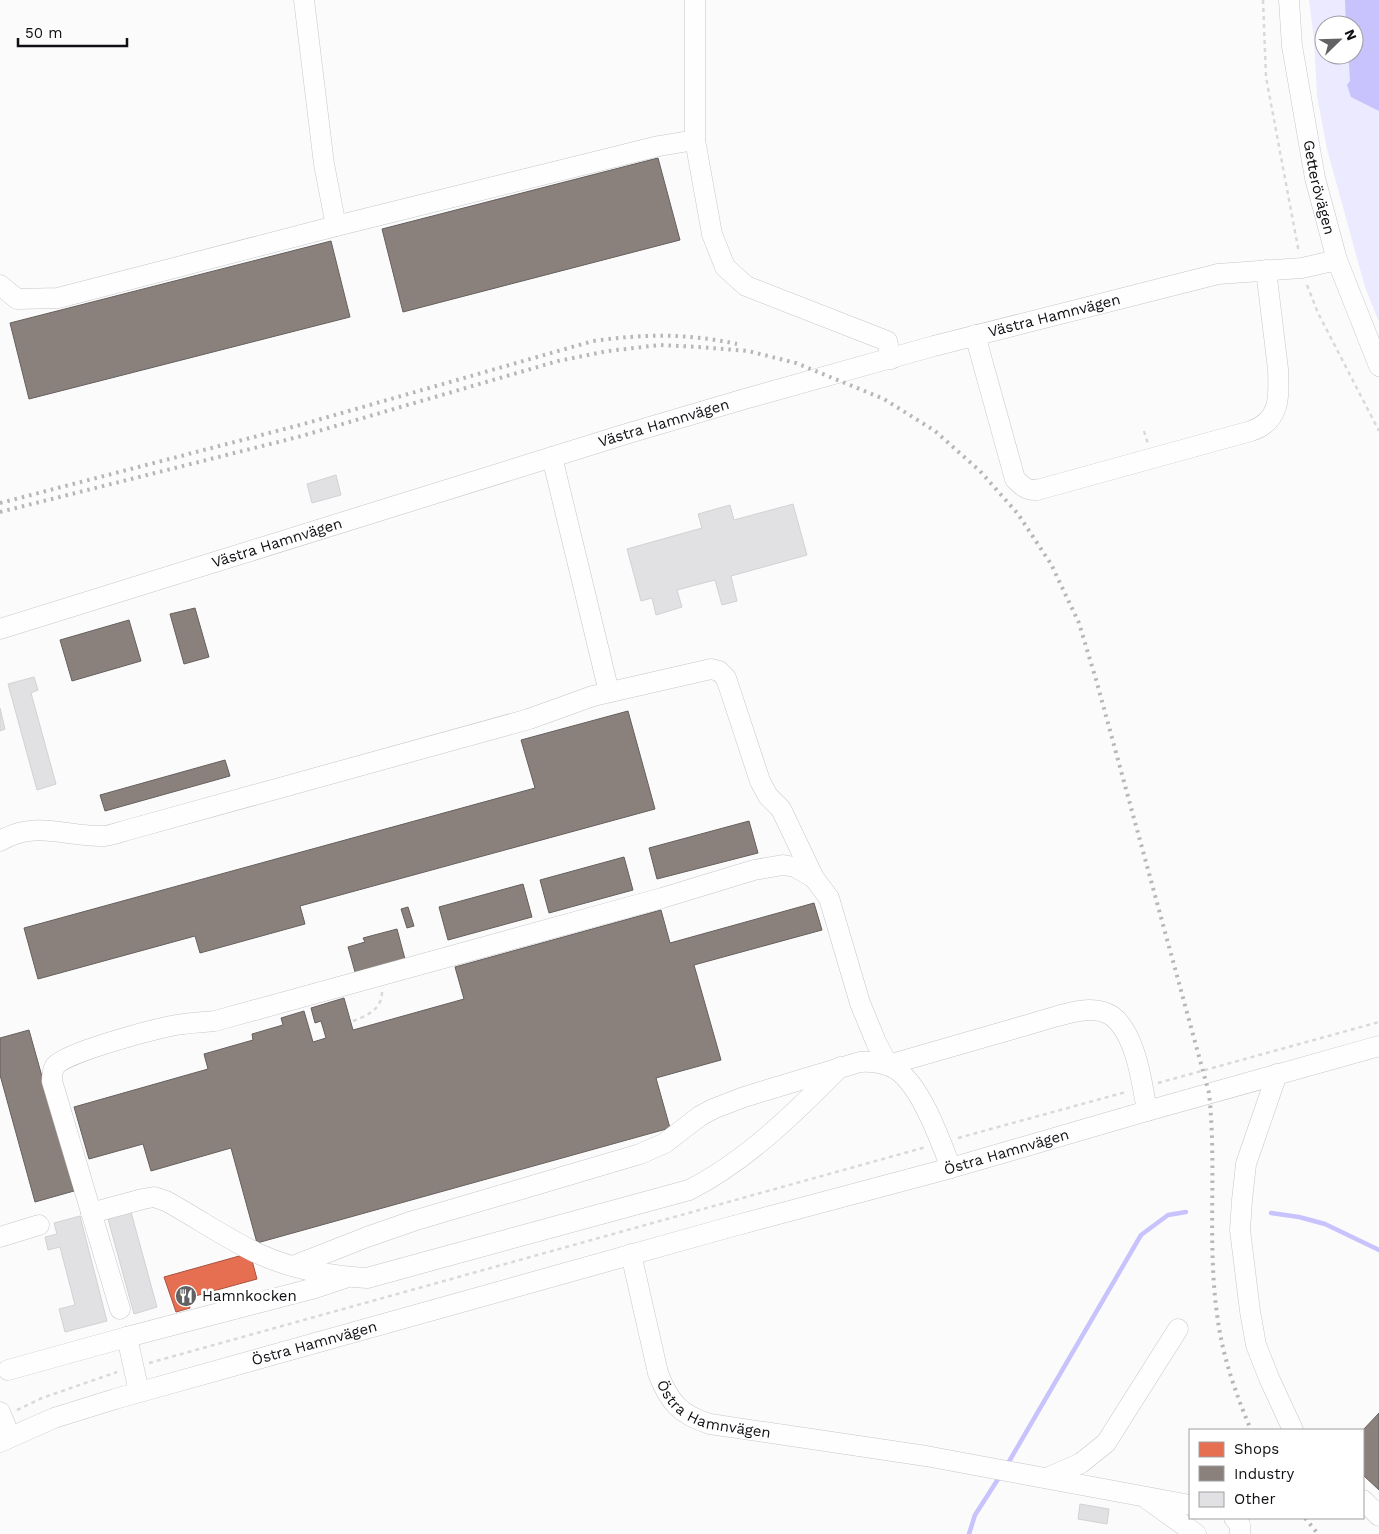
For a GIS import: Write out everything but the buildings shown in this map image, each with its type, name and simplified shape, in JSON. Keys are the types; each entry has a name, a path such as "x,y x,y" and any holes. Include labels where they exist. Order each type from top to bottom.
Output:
{"street":[{"path":"304,0 324,164 336,226"},
{"path":"695,0 694,140 712,234 725,267 746,286 887,341 891,359"},
{"name":"Getterövägen","path":"1289,0 1292,46 1315,178 1337,260 1379,366"},
{"path":"0,285 17,299 58,298 336,226 659,146 694,140"},
{"name":"Västra Hamnvägen","path":"0,629 748,398 975,335 1188,280 1218,274 1302,268 1337,260"},
{"path":"975,335 1015,479 1023,487 1038,490 1251,431 1267,424 1274,411 1279,386 1266,270"},
{"path":"552,458 609,692"},
{"path":"0,841 34,831 52,830 106,836 529,719 593,696 711,669 719,672 726,678 760,781 768,796 781,809 814,878 828,898 860,1003 888,1065"},
{"path":"120,1309 52,1081 52,1072 55,1066 73,1055 147,1032 177,1025 214,1021 662,898 754,870 784,865 795,867 814,878"},
{"path":"888,1065 1055,1017 1089,1010 1103,1012 1111,1015 1120,1024 1128,1038 1135,1056 1147,1111"},
{"name":"Östra Hamnvägen","path":"5,1439 54,1418 139,1392 631,1254 951,1168 1379,1046"},
{"path":"293,1266 413,1221 640,1154 664,1143 712,1108 860,1062 871,1061 888,1065 906,1078 927,1112 951,1168"},
{"path":"91,1212 154,1197 166,1201 260,1254 293,1266 348,1277 367,1278 383,1275 689,1190 718,1174 756,1145 794,1112 840,1067"},
{"path":"1277,1074 1246,1164 1240,1230 1256,1345 1292,1429"},
{"path":"0,1237 39,1225"},
{"name":"Östra Hamnvägen","path":"631,1254 658,1373 664,1390 672,1402 696,1420 710,1424 926,1456 1189,1505"},
{"path":"8,1370 315,1288 348,1277"},
{"path":"1047,1478 1081,1463 1106,1443 1178,1329"},
{"path":"127,1337 139,1392"},
{"path":"1,1415 5,1439"},
{"name":"Östra Hamnvägen","path":"1144,1496 1196,1534"},
{"path":"1364,1501 1379,1516"},
{"path":"1235,1519 1240,1525 1240,1534"}],"path":[{"path":"1263,0 1266,77 1308,291 1379,431"},
{"path":"352,1021 364,1017 379,1006 382,1000 382,991 379,976"},
{"path":"1,1415 42,1398 134,1367 1379,1022"}],"shaded area":[{"path":"1309,0 1379,0 1379,322 1365,287 1327,149 1317,96 1315,65 1364,65 1364,15 1314,15 1314,40"},
{"path":"1345,0 1379,0 1379,111 1351,97 1347,85 1350,81 1349,65 1364,65 1364,15 1346,15"}],"waterway":[{"path":"1007,1465 1141,1235 1168,1215 1186,1212"},
{"path":"1271,1213 1299,1217 1325,1224 1379,1250"},
{"path":"969,1534 975,1515 1000,1476"}],"railway":[{"path":"0,503 300,425 593,341 630,337 682,336 737,344"},
{"path":"0,512 298,437 558,361 608,351 660,345 748,351 796,363 884,399 935,431 980,471 1018,514 1051,564 1079,623 1209,1093 1212,1148 1214,1287 1217,1314 1222,1344 1230,1373 1251,1429"},
{"path":"1306,1519 1318,1534"}],"place":[{"name":"Hamnkocken","path":"186,1296"}]}
